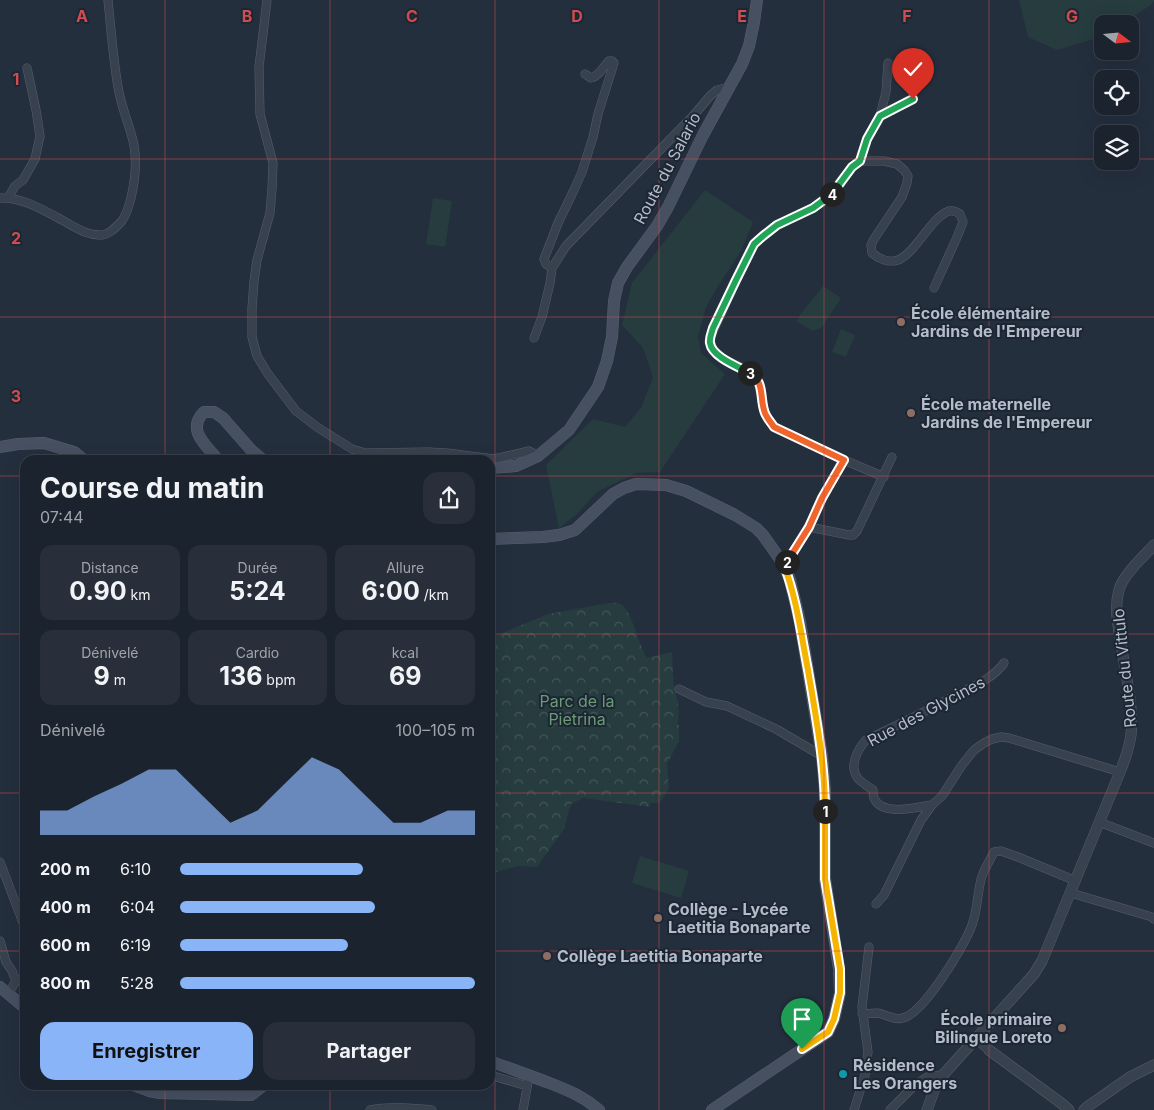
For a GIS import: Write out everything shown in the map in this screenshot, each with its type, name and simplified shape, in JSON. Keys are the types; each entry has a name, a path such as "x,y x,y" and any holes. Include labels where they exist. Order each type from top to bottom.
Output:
{"main road":[{"name":"Route du Salario","path":"495,468 516,466 538,456 569,430 598,388 607,361 612,337 614,301 618,284 627,267 657,226 668,207 742,64 749,46 757,0"},
{"path":"214,455 198,435 196,426 199,417 204,412 214,412 223,418 257,455"},
{"path":"0,447 44,443 74,452 78,455"},
{"path":"495,539 543,537 575,530 613,494 636,484 666,485 686,491 748,522 756,528 784,565 790,580 800,622 822,756 825,790 825,879 840,969 840,993 834,1019 828,1032 712,1110"},
{"path":"4,990 20,1004"},
{"path":"495,1064 525,1079 580,1096 599,1110"},
{"path":"144,1090 160,1093 251,1095 258,1090"}],"street":[{"path":"4,198 32,204 77,229 91,234 104,235 112,231 123,220 134,188 136,161 134,145 118,88 108,0"},
{"path":"267,0 259,68 260,114 273,164 270,214 257,260 254,281 252,336 257,356 296,411 352,449 365,453 428,452 463,455"},
{"path":"552,268 546,264 544,259 558,223 582,172 614,63 609,61 598,75 594,77 591,78 585,74"},
{"path":"884,477 774,427 764,410 761,388 754,375 718,356 710,344 713,328 754,244 777,225 813,208 830,196 852,167 860,161 867,139 880,116 886,92 888,63"},
{"path":"4,198 23,180 35,159 40,136 27,68"},
{"path":"534,338 542,317 552,268 566,246 693,116 710,96 717,90 729,87"},
{"path":"880,116 913,99"},
{"path":"860,161 884,161 897,164 908,176 902,197 874,239 872,253 879,258 888,261 898,260 908,252 940,217 949,211 955,210 960,214 963,222 934,288"},
{"path":"495,459 528,451 538,456"},
{"path":"809,527 849,535 857,531 892,457"},
{"path":"784,565 809,527 822,498 844,460"},
{"name":"Route du Vittulo","path":"927,1110 936,1085 943,1075 1034,974 1042,961 1120,772 1128,752 1132,723 1116,603 1119,588 1126,576 1154,545"},
{"name":"Rue des Glycines","path":"932,806 892,810 881,806 875,799 873,790 857,778 854,770 859,748 866,740 985,680 998,671 1004,663"},
{"path":"679,688 706,702 727,706 776,729 822,756"},
{"path":"876,904 884,895 921,820 942,796 974,750 984,743 1001,737 1120,772"},
{"path":"1099,822 1154,843"},
{"path":"862,1014 878,1013 889,1018 902,1019 913,1013 935,988 954,961 972,925 977,909 982,876 994,852 1001,851 1018,857 1076,881"},
{"path":"0,862 20,915"},
{"path":"1071,893 1154,919"},
{"path":"0,941 6,962 16,980 4,990"},
{"path":"854,1110 865,1076 868,1052 862,1008 869,947"},
{"path":"975,1038 1068,1110"},
{"path":"1084,1110 1130,1077 1154,1065"},
{"path":"890,1110 915,1086 929,1076 943,1075"},
{"path":"495,1076 525,1079 523,1110"},
{"path":"370,1110 409,1108 432,1110"}],"green space":[{"path":"1019,0 1154,0 1151,5 1135,15 1094,15 1094,39 1057,50 1028,37"},
{"path":"705,190 753,222 741,251 706,307 698,336 701,353 725,374 660,472 636,473 597,492 576,515 559,528 546,465 593,419 625,427 641,408 653,377 643,348 622,325 632,283"},
{"path":"433,198 452,201 445,247 426,244"},
{"path":"823,286 841,298 821,328 813,331 797,322 800,315"},
{"path":"841,329 855,335 846,357 832,352"},
{"name":"Parc de la Pietrina","path":"609,603 620,603 629,614 647,658 672,652 673,680 678,708 679,741 667,764 669,788 659,803 650,803 650,807 583,798 571,804 564,829 537,867 517,866 495,873 495,636 548,614"},
{"path":"640,856 689,871 681,898 632,883"}],"place":[{"name":"École élémentaire Jardins de l'Empereur","path":"901,322"},
{"name":"École maternelle Jardins de l'Empereur","path":"911,413"},
{"name":"Collège - Lycée Laetitia Bonaparte","path":"658,918"},
{"name":"Collège Laetitia Bonaparte","path":"547,956"},
{"name":"École primaire Bilingue Loreto","path":"1062,1028"},
{"name":"Résidence Les Orangers","path":"843,1074"}],"route":[{"path":"802,1049 828,1032 834,1019 840,993 840,969 825,879 825,790 822,756 800,622 790,580 784,565 809,527 822,498 844,460 774,427 764,410 761,388 754,375 718,356 710,344 713,328 754,244 777,225 813,208 830,196 852,167 860,161 867,139 880,116 913,99"}]}
